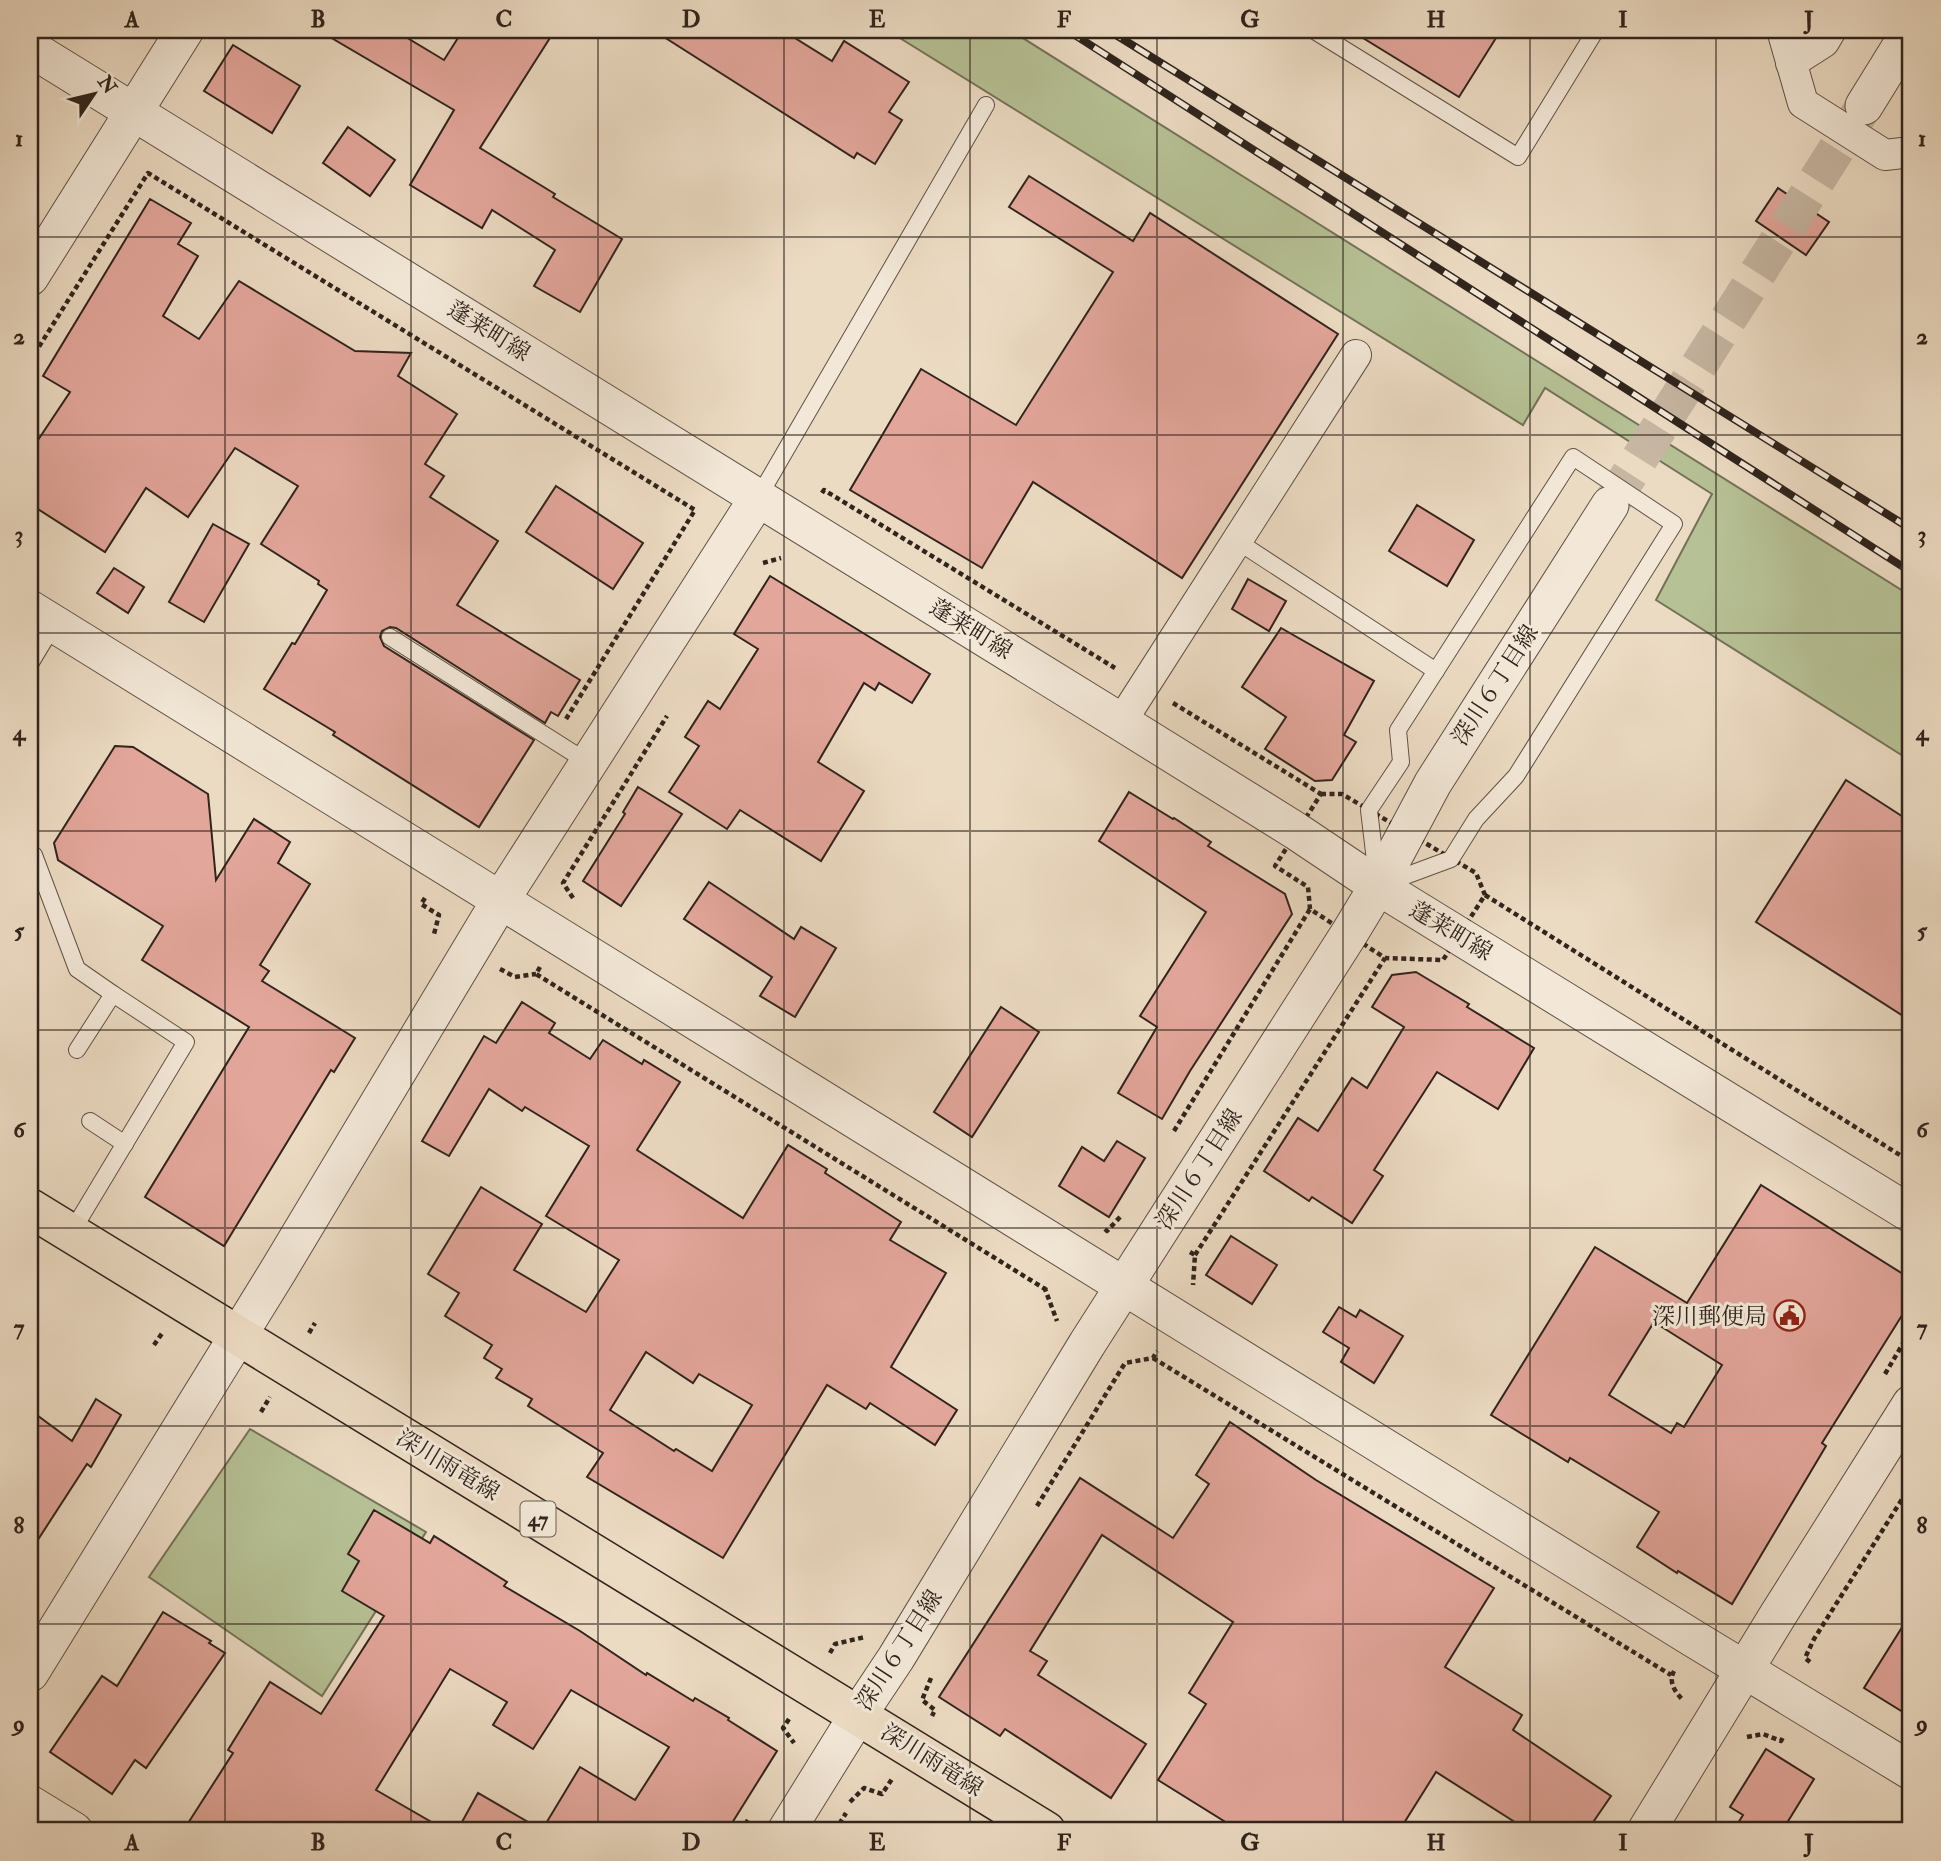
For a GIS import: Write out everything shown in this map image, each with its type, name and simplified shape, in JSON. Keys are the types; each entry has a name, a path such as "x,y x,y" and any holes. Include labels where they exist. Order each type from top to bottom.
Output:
{"main road":[{"name":"深川雨竜線","path":"30,1208 1046,1831"}],"street":[{"path":"30,277 185,30"},
{"path":"1782,30 1803,103 1885,155 1911,152"},
{"path":"1791,63 1824,42 1831,30"},
{"path":"1864,106 1911,30"},
{"name":"蓬莱町線","path":"30,48 1121,722 1296,831 1378,887 1911,1213"},
{"path":"1121,722 1356,355"},
{"path":"30,1673 238,1336 500,901 758,498"},
{"name":"深川６丁目線","path":"786,1831 896,1658 1124,1287 1378,887 1433,783 1610,505"},
{"path":"42,616 559,938 1911,1771"},
{"path":"1646,1831 1911,1404"},
{"path":"30,1804 74,1831"}],"lane":[{"path":"1312,30 1518,157 1596,30"},
{"path":"758,498 986,105"},
{"path":"1573,457 1674,524 1516,776 1476,820 1451,859 1378,887 1369,810 1401,762 1398,730 1573,457"},
{"path":"1237,541 1436,671"},
{"path":"30,664 42,616"},
{"path":"390,637 589,764"},
{"path":"30,853 34,855 77,970 186,1042 71,1233"},
{"path":"77,1050 113,994"},
{"path":"90,1121 125,1144"}],"path":[{"path":"30,360 148,173 695,510 553,741"},
{"path":"757,573 764,562 782,558"},
{"path":"671,711 563,883 579,907 536,974 1045,1289"},
{"path":"1485,895 1911,1162"},
{"path":"1167,1142 1310,909"},
{"path":"1195,1255 1385,958"},
{"path":"1153,1358 1671,1675"},
{"path":"1814,1639 1911,1485"},
{"path":"835,1831 852,1803"}],"green space":[{"path":"887,30 1010,30 1911,596 1911,761 1656,600 1712,494 1545,388 1523,425"},
{"path":"250,1429 426,1532 322,1696 149,1577"}],"building":[{"path":"318,30 394,30 444,60 463,30 555,30 480,148 622,239 580,312 534,286 555,250 492,210 482,228 410,185 454,110"},
{"path":"653,30 782,30 832,61 844,41 909,82 889,112 902,120 875,164 857,153 854,158"},
{"path":"1350,30 1501,30 1459,97"},
{"path":"233,45 300,86 272,133 204,91"},
{"path":"348,127 395,160 370,196 323,163"},
{"path":"1029,176 1133,241 1150,213 1338,334 1182,578 1033,482 982,568 850,490 921,369 1016,425 1113,272 1009,207"},
{"path":"1778,188 1829,222 1806,255 1756,221"},
{"path":"150,199 191,223 178,244 198,256 163,316 199,339 239,281 355,351 411,353 398,376 457,414 425,464 444,476 430,497 498,541 457,605 580,680 558,716 551,712 545,723 396,628 390,627 382,631 380,637 384,646 534,740 479,827 333,735 335,732 264,689 327,590 318,584 319,581 261,544 298,486 235,448 188,517 146,488 105,552 30,504 30,452 70,392 43,376"},
{"path":"556,486 643,543 613,589 526,532"},
{"path":"1417,505 1474,540 1447,586 1389,551"},
{"path":"213,524 249,544 204,622 169,602"},
{"path":"114,568 144,587 128,613 97,593"},
{"path":"770,576 930,674 912,703 879,683 875,690 864,683 818,762 864,791 821,861 740,810 727,829 669,792 699,746 685,737 708,701 720,709 758,649 734,634"},
{"path":"1248,579 1286,601 1269,631 1232,609"},
{"path":"1281,628 1374,681 1344,735 1356,742 1332,780 1315,781 1265,749 1286,717 1242,687"},
{"path":"115,746 133,747 208,794 216,880 254,819 290,842 278,863 310,884 260,965 269,971 262,981 355,1038 334,1072 331,1070 224,1246 145,1197 249,1027 142,960 163,926 58,860 54,843"},
{"path":"1846,780 1911,822 1911,1021 1756,922"},
{"path":"638,787 682,814 621,906 583,881 625,814 623,812"},
{"path":"1129,792 1211,842 1208,846 1285,894 1292,914 1162,1119 1118,1093 1157,1027 1140,1016 1206,912 1099,841"},
{"path":"709,882 794,939 801,927 836,948 795,1017 760,996 772,977 684,919"},
{"path":"1416,972 1534,1048 1498,1109 1437,1072 1374,1170 1383,1176 1352,1223 1312,1197 1309,1201 1264,1171 1298,1118 1318,1131 1352,1078 1367,1088 1404,1027 1372,1007 1392,975"},
{"path":"522,1002 555,1023 549,1033 590,1059 603,1040 642,1064 644,1060 680,1082 637,1150 743,1218 788,1145 827,1169 825,1173 901,1222 890,1240 946,1273 891,1367 957,1410 935,1445 870,1403 866,1409 827,1385 723,1558 587,1477 603,1453 528,1406 532,1399 496,1378 502,1369 484,1358 492,1345 445,1316 459,1293 428,1274 481,1187 542,1224 514,1270 586,1312 619,1260 546,1216 589,1146 525,1107 522,1111 489,1089 449,1156 422,1141 484,1036 496,1043","holes":["646,1352 693,1383 699,1374 752,1405 712,1471 676,1449 674,1451 610,1410"]},
{"path":"1001,1007 1039,1032 972,1137 934,1112"},
{"path":"1117,1141 1145,1158 1109,1217 1059,1186 1082,1147 1104,1161"},
{"path":"1761,1185 1911,1279 1911,1301 1822,1443 1826,1446 1732,1604 1637,1547 1659,1512 1570,1458 1568,1462 1491,1415 1595,1247 1687,1303","holes":["1654,1322 1722,1365 1684,1427 1677,1423 1671,1433 1609,1395"]},
{"path":"1231,1236 1277,1265 1252,1304 1206,1275"},
{"path":"1339,1307 1356,1317 1360,1310 1403,1336 1374,1383 1341,1362 1349,1348 1323,1332"},
{"path":"96,1399 121,1415 91,1467 87,1464 30,1552 30,1410 72,1441"},
{"path":"1230,1422 1316,1480 1494,1588 1445,1667 1522,1715 1513,1730 1611,1796 1587,1831 1529,1831 1436,1772 1399,1831 1240,1831 1158,1780 1206,1704 1189,1693 1233,1622 1102,1535 1030,1651 1047,1661 1038,1675 1146,1744 1111,1798 1005,1729 1000,1736 939,1697 1080,1478 1173,1538 1209,1484 1196,1475"},
{"path":"374,1510 430,1543 434,1536 507,1582 504,1586 580,1631 646,1675 647,1673 693,1701 695,1698 729,1718 728,1720 777,1751 727,1831 457,1831 478,1793 542,1830 580,1767 635,1800 669,1747 571,1690 533,1749 493,1725 507,1702 450,1669 376,1790 447,1831 183,1831 233,1753 228,1750 270,1682 321,1714 384,1616 342,1591 359,1561 348,1554"},
{"path":"163,1612 211,1641 209,1643 225,1653 146,1768 135,1760 112,1794 50,1752 102,1676 117,1686"},
{"path":"1911,1613 1911,1717 1864,1688"},
{"path":"1766,1749 1814,1779 1782,1831 1733,1831 1743,1815 1730,1807"}],"tunnel":[{"path":"1610,505 1864,106"}],"railway":[{"path":"1067,30 1911,572"},
{"path":"1108,30 1911,529"}],"place":[{"name":"深川郵便局","path":"1790,1316"}]}
